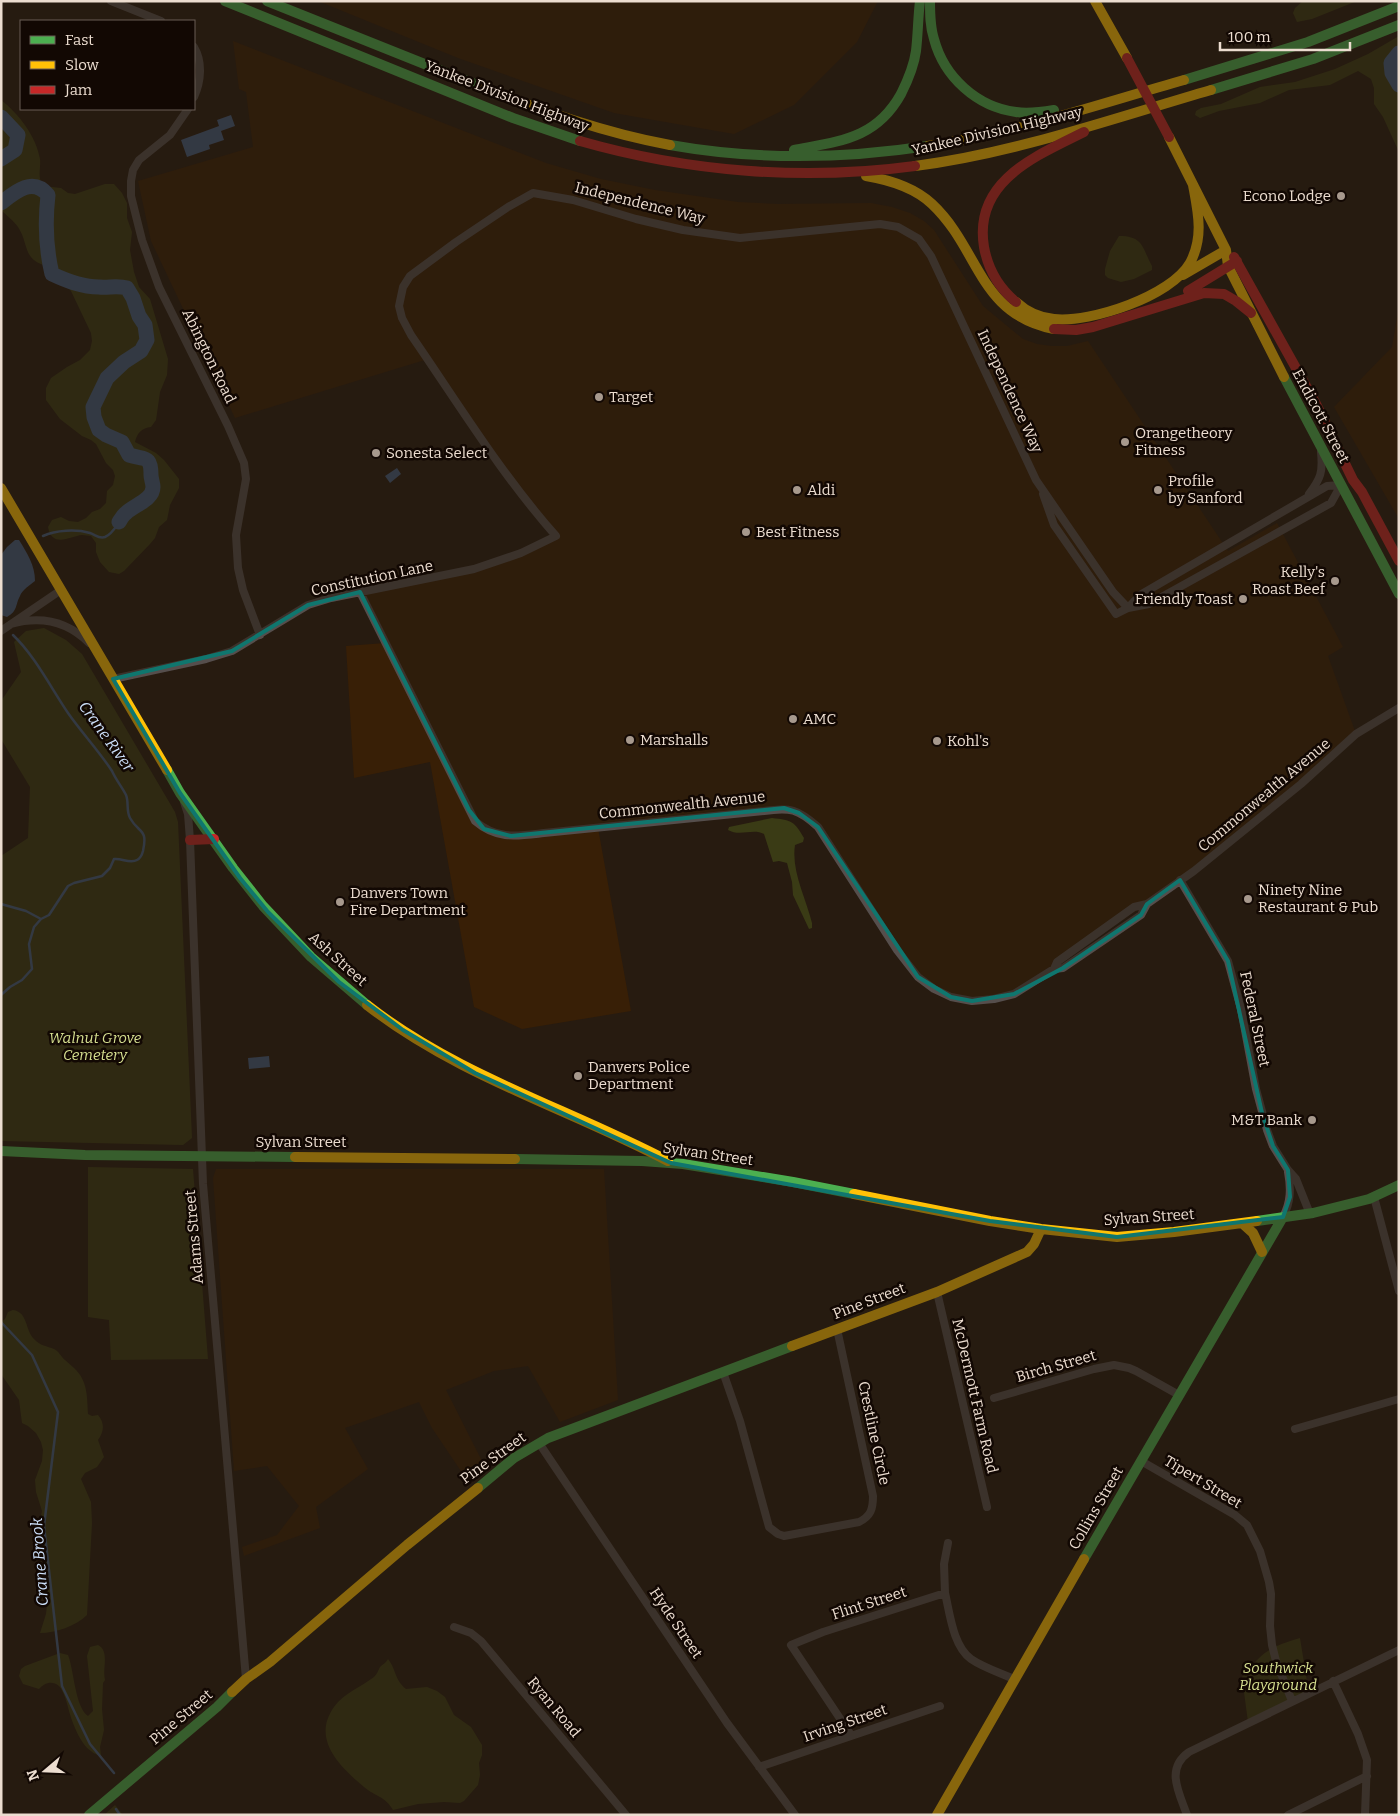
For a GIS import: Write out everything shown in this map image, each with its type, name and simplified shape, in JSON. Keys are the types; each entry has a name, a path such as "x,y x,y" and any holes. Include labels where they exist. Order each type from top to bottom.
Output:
{"main road":[{"name":"Yankee Division Highway","path":"225,1 514,118 583,142 692,165 780,174 883,170 946,161 1107,120 1285,68 1397,26"},
{"name":"Yankee Division Highway","path":"267,1 536,109 589,126 635,138 707,150 765,155 826,156 875,154 952,142 1030,124 1271,55 1335,33 1399,6"},
{"path":"765,155 835,142 866,132 879,121 895,104 909,79 916,52 920,1"},
{"path":"930,1 930,23 938,54 958,82 982,101 1007,110 1034,113 1099,104"},
{"name":"Endicott Street","path":"1094,1 1169,137 1226,250 1237,261 1316,404 1353,480 1362,492 1399,561"},
{"path":"1107,120 1022,165 1002,182 993,194 984,221 985,256 995,281 1014,302 1041,317 1059,320 1086,317 1114,309 1147,296 1226,250"},
{"path":"841,172 898,183 932,204 953,231 991,291 1002,304 1025,320 1053,329 1089,328 1117,321 1199,293 1216,293 1231,298 1251,313"},
{"path":"1176,279 1186,269 1199,241 1199,217 1193,184"},
{"name":"Endicott Street","path":"1226,250 1228,266 1251,313 1321,450 1399,594"},
{"path":"1172,301 1237,261"},
{"path":"1340,485 1353,480"},
{"path":"1,488 61,590"},
{"name":"Ash Street","path":"61,590 180,792 240,878 268,912 318,964 375,1011 433,1050 476,1073 625,1138 671,1163"},
{"path":"190,840 214,839"},
{"name":"Sylvan Street","path":"1,1151 85,1155 564,1160 671,1163 732,1171 990,1221 1041,1229 1117,1237 1174,1232 1310,1214 1374,1197 1399,1186"},
{"name":"Collins Street","path":"937,1815 1283,1217"},
{"path":"1242,1223 1253,1233 1262,1252"},
{"name":"Pine Street","path":"89,1815 217,1707 246,1679 270,1662 514,1458 539,1444 584,1424 937,1292 1027,1252 1034,1244 1041,1229"}],"street":[{"path":"112,1 159,20"},
{"path":"195,50 200,73 195,93"},
{"name":"Abington Road","path":"187,110 170,135 139,160 133,170 131,196 142,240 159,287 244,462 246,479 236,535 238,568 243,590 260,636"},
{"name":"Independence Way","path":"556,536 485,444 411,335 402,318 399,306 403,288 410,276 456,242 508,207 533,193 573,200 646,222 716,236 740,238 880,224 898,227 908,232 919,239 931,256 1036,480 1113,592 1128,608"},
{"name":"Independence Way","path":"1308,496 1321,475 1321,450"},
{"name":"Independence Way","path":"1128,608 1140,595 1308,496 1327,486 1340,485"},
{"name":"Independence Way","path":"1042,489 1054,525 1116,614 1128,608 1149,604 1331,503 1340,485"},
{"name":"Constitution Lane","path":"113,679 206,659 232,651 260,636 284,618 308,605 331,598 474,569 522,553 556,536"},
{"name":"Ash Street","path":"1,631 61,590"},
{"name":"Commonwealth Avenue","path":"360,592 472,816 484,829 496,834 511,836 784,808 806,816 818,827 897,950 918,977 934,989 951,997 972,1001 994,999 1014,994 1054,969 1057,962 1134,907 1147,904 1194,872 1301,784 1356,734 1399,708"},
{"name":"Ash Street","path":"11,624 23,620 37,619 63,625 75,630 96,650"},
{"name":"Adams Street","path":"180,792 188,814 190,840 203,1184 246,1679"},
{"name":"Federal Street","path":"1180,880 1228,961 1241,1009 1262,1113 1273,1146 1296,1179 1310,1214"},
{"name":"Federal Street","path":"1283,1217 1290,1197 1288,1170"},
{"path":"1374,1197 1399,1291"},
{"name":"McDermott Farm Road","path":"937,1292 987,1507"},
{"name":"Crestline Circle","path":"723,1372 740,1421 769,1527 784,1536 859,1522 866,1519 872,1512 873,1496 838,1329"},
{"name":"Birch Street","path":"994,1398 1094,1369 1114,1366 1136,1371 1179,1395"},
{"path":"1295,1428 1399,1399"},
{"name":"Hyde Street","path":"539,1444 727,1723 795,1815"},
{"name":"Tipert Street","path":"1141,1461 1235,1515 1253,1535 1269,1582 1272,1645 1276,1661 1292,1702"},
{"path":"948,1542 944,1564 945,1593 954,1630 964,1651 971,1658 1014,1679"},
{"name":"Flint Street","path":"851,1735 791,1646 823,1632 945,1593"},
{"name":"Ryan Road","path":"454,1627 471,1633 481,1641 626,1815"},
{"path":"1187,1815 1176,1782 1176,1766 1180,1758 1399,1650"},
{"path":"1333,1681 1367,1760 1365,1815"},
{"name":"Irving Street","path":"759,1767 940,1706"},
{"path":"1288,1815 1367,1776"}],"highlighted area":[{"path":"360,592 469,810 484,829 511,836 784,808 799,813 818,827 918,977 951,997 972,1001 1014,994 1063,968 1141,915 1147,904 1180,880 1228,961 1262,1113 1273,1146 1288,1170 1290,1197 1283,1217 1117,1237 990,1221 671,1163 475,1073 403,1030 339,982 268,912 240,878 180,793 113,679 232,651 308,605"}],"shaded area":[{"path":"318,1 878,1 857,42 794,105 734,134 614,113 458,58"},
{"path":"233,41 546,163 601,179 655,190 738,202 778,204 871,203 910,213 924,221 934,230 983,306 1023,339 1051,346 1067,346 1088,341 1228,551 1277,523 1343,647 1328,656 1356,734 1301,784 1147,904 1090,940 1014,994 994,999 951,997 918,977 818,827 784,808 598,828 631,1011 522,1029 474,1007 430,762 354,778 346,646 385,643 360,592 474,569 556,536 539,516 428,359 235,418 151,241 138,181 253,147 246,92 239,89"},
{"path":"1399,306 1399,519 1334,407 1392,347"},
{"path":"216,1169 604,1169 618,1400 560,1422 528,1366 494,1371 446,1390 485,1467 469,1483 432,1428 419,1402 345,1428 368,1469 316,1507 320,1528 244,1556 242,1547 277,1535 299,1506 267,1466 234,1471 213,1178"}],"green space":[{"path":"1303,1 1357,1 1312,19 1297,22 1293,13 1295,8"},
{"path":"1399,36 1399,152 1383,117 1374,104 1374,88 1371,79 1358,71 1330,85 1289,90 1260,103 1219,111 1200,118 1195,115 1196,111 1201,108 1221,104 1260,87 1295,82 1335,69 1368,54"},
{"path":"1,100 26,126 35,142 40,159 40,176 43,186 61,188 68,193 75,194 105,184 114,184 122,193 127,203 127,218 132,232 130,250 134,272 139,287 150,299 168,359 167,375 160,392 156,420 151,427 140,431 135,442 156,453 164,460 179,479 179,488 170,505 167,520 159,527 155,538 119,574 109,572 100,562 96,552 96,543 91,536 82,535 62,540 53,538 48,527 52,520 61,517 69,521 78,522 100,509 106,503 107,491 113,485 115,476 96,444 60,419 46,400 46,388 51,378 80,360 90,350 91,333 71,291 65,284 51,277 47,266 33,260 18,227 1,210"},
{"path":"1119,236 1133,238 1141,244 1152,266 1152,270 1134,279 1121,282 1108,278 1105,275 1110,251"},
{"name":"Walnut Grove Cemetery","path":"44,628 66,640 82,654 175,812 178,822 192,1138 183,1145 1,1141 1,856 28,838 30,787 1,739 1,701 21,672 14,642 26,631"},
{"path":"772,818 792,823 798,828 804,838 803,842 795,845 794,855 797,875 812,928 809,929 793,895 787,863 773,862 764,834 760,832 737,833 728,830 729,827"},
{"path":"88,1167 193,1169 208,1359 111,1360 109,1320 88,1317"},
{"path":"18,1311 24,1318 31,1335 36,1341 56,1350 79,1373 86,1390 88,1414 92,1416 98,1415 103,1424 102,1434 98,1440 104,1457 97,1467 85,1473 81,1479 91,1502 92,1523 87,1615 71,1626 46,1633 40,1633 46,1614 48,1596 40,1521 42,1511 36,1492 35,1480 42,1461 43,1450 36,1433 22,1423 19,1400 1,1374 1,1322 5,1319 8,1312"},
{"name":"Southwick Playground","path":"1300,1638 1309,1694 1248,1722 1242,1677 1261,1656 1273,1648"},
{"path":"98,1645 104,1651 105,1656 102,1709 104,1730 100,1747 101,1756 93,1753 83,1743 76,1731 65,1696 59,1686 54,1683 48,1683 39,1689 23,1684 19,1676 21,1669 25,1666 60,1653 68,1655 80,1705 88,1716 93,1711 87,1656 90,1647"},
{"path":"388,1659 399,1682 406,1689 427,1687 445,1697 454,1715 471,1727 482,1745 478,1785 464,1801 460,1803 418,1804 393,1810 383,1799 368,1790 346,1771 331,1752 326,1730 328,1719 334,1707 348,1694 374,1677"},
{"path":"115,1805 123,1815 104,1815"}],"water":[{"path":"231,115 235,126 221,131 224,140 209,145 210,149 187,157 181,140 219,126 217,120"},
{"path":"397,468 401,474 390,483 385,476"},
{"path":"15,540 19,540 30,559 35,581 22,592 15,610 7,617 1,615 1,555"},
{"path":"269,1056 270,1067 249,1069 248,1058"}],"waterway":[{"path":"1399,53 1391,63 1392,73 1399,85"},
{"name":"Crane River","path":"1,117 18,135 15,150 1,159"},
{"name":"Crane River","path":"1,203 19,190 30,186 36,187 48,195 48,255 52,274 81,285 127,288 145,325 147,340 141,351 124,362 107,378 93,407 94,417 99,430 122,442 129,455 146,459 150,464 152,492 147,499 129,510 119,522"},
{"name":"Crane River","path":"43,536 54,532 72,531 103,537 111,533 119,522"},
{"name":"Crane River","path":"1,995 22,980 32,969 29,944 34,927 41,919 49,915 68,886 102,876 110,868 114,859 137,860 142,855 144,844 142,832 133,823 129,815 126,795 112,771 68,713 21,643 13,635"},
{"path":"1,904 26,911 41,919"},
{"name":"Crane Brook","path":"1,1322 32,1355 58,1412 44,1526 62,1686 90,1744 114,1773"},
{"name":"Crane Brook","path":"116,1809 120,1815"}],"traffic: fast":[{"path":"225,1 513,118 580,141"},
{"path":"267,1 482,87"},
{"path":"794,150 827,144 855,136 868,129 891,109 904,89 914,62 920,1"},
{"path":"930,1 932,30 939,53 946,66 964,88 988,104 1002,109 1025,113 1054,110"},
{"path":"1184,80 1308,42 1399,6"},
{"path":"1211,90 1313,59 1399,25"},
{"path":"670,145 734,153 799,156 864,153 928,146"},
{"path":"1284,377 1399,594"},
{"path":"167,770 180,793 233,868 263,906 311,957 367,1005"},
{"path":"1,1151 85,1155 295,1157"},
{"path":"515,1159 642,1161 683,1164 854,1194"},
{"path":"1257,1221 1313,1213 1369,1199 1399,1185"},
{"path":"1084,1559 1283,1217"},
{"path":"478,1488 514,1458 548,1438 792,1346"},
{"path":"89,1815 217,1707 232,1692"}],"traffic: slow":[{"path":"1095,1 1127,58"},
{"path":"928,146 1025,126 1184,80"},
{"path":"482,87 574,120 670,145"},
{"path":"915,166 990,153 1027,144 1211,90"},
{"path":"1169,137 1226,250 1228,266 1284,377"},
{"path":"866,176 901,185 925,198 948,222 961,240 982,278 995,295 1010,309 1029,321 1054,329"},
{"path":"1016,302 1029,312 1039,316 1054,319 1070,319 1088,317 1129,305 1166,286 1180,275 1190,263 1197,244 1199,224 1193,185"},
{"path":"1183,275 1226,250"},
{"path":"1,488 167,770"},
{"path":"367,1005 402,1030 476,1072 668,1161"},
{"path":"295,1157 515,1159"},
{"path":"854,1194 990,1221 1041,1229 1117,1237 1174,1232 1257,1221"},
{"path":"1242,1223 1253,1233 1262,1252"},
{"path":"792,1346 937,1292 1027,1252 1034,1244 1041,1229"},
{"path":"232,1692 478,1488"},
{"path":"937,1815 1084,1559"}],"traffic: jam":[{"path":"1127,58 1169,137"},
{"path":"1016,302 999,284 991,270 986,255 983,224 988,205 998,188 1012,174 1028,162 1084,132"},
{"path":"580,141 662,160 746,171 831,173 915,166"},
{"path":"1234,257 1316,404 1353,480 1362,492 1399,561"},
{"path":"1188,291 1237,261"},
{"path":"1054,329 1076,330 1093,327 1204,293 1224,294 1251,313"},
{"path":"190,840 214,839"}],"place":[{"name":"Econo Lodge","path":"1341,196"},
{"name":"Target","path":"599,397"},
{"name":"Orangetheory Fitness","path":"1125,442"},
{"name":"Sonesta Select","path":"376,453"},
{"name":"Aldi","path":"797,490"},
{"name":"Profile by Sanford","path":"1158,490"},
{"name":"Best Fitness","path":"746,532"},
{"name":"Kelly's Roast Beef","path":"1335,581"},
{"name":"Friendly Toast","path":"1243,599"},
{"name":"AMC","path":"793,719"},
{"name":"Marshalls","path":"630,740"},
{"name":"Kohl's","path":"937,741"},
{"name":"Ninety Nine Restaurant & Pub","path":"1248,899"},
{"name":"Danvers Town Fire Department","path":"340,902"},
{"name":"Danvers Police Department","path":"578,1076"},
{"name":"M&T Bank","path":"1312,1120"}]}
